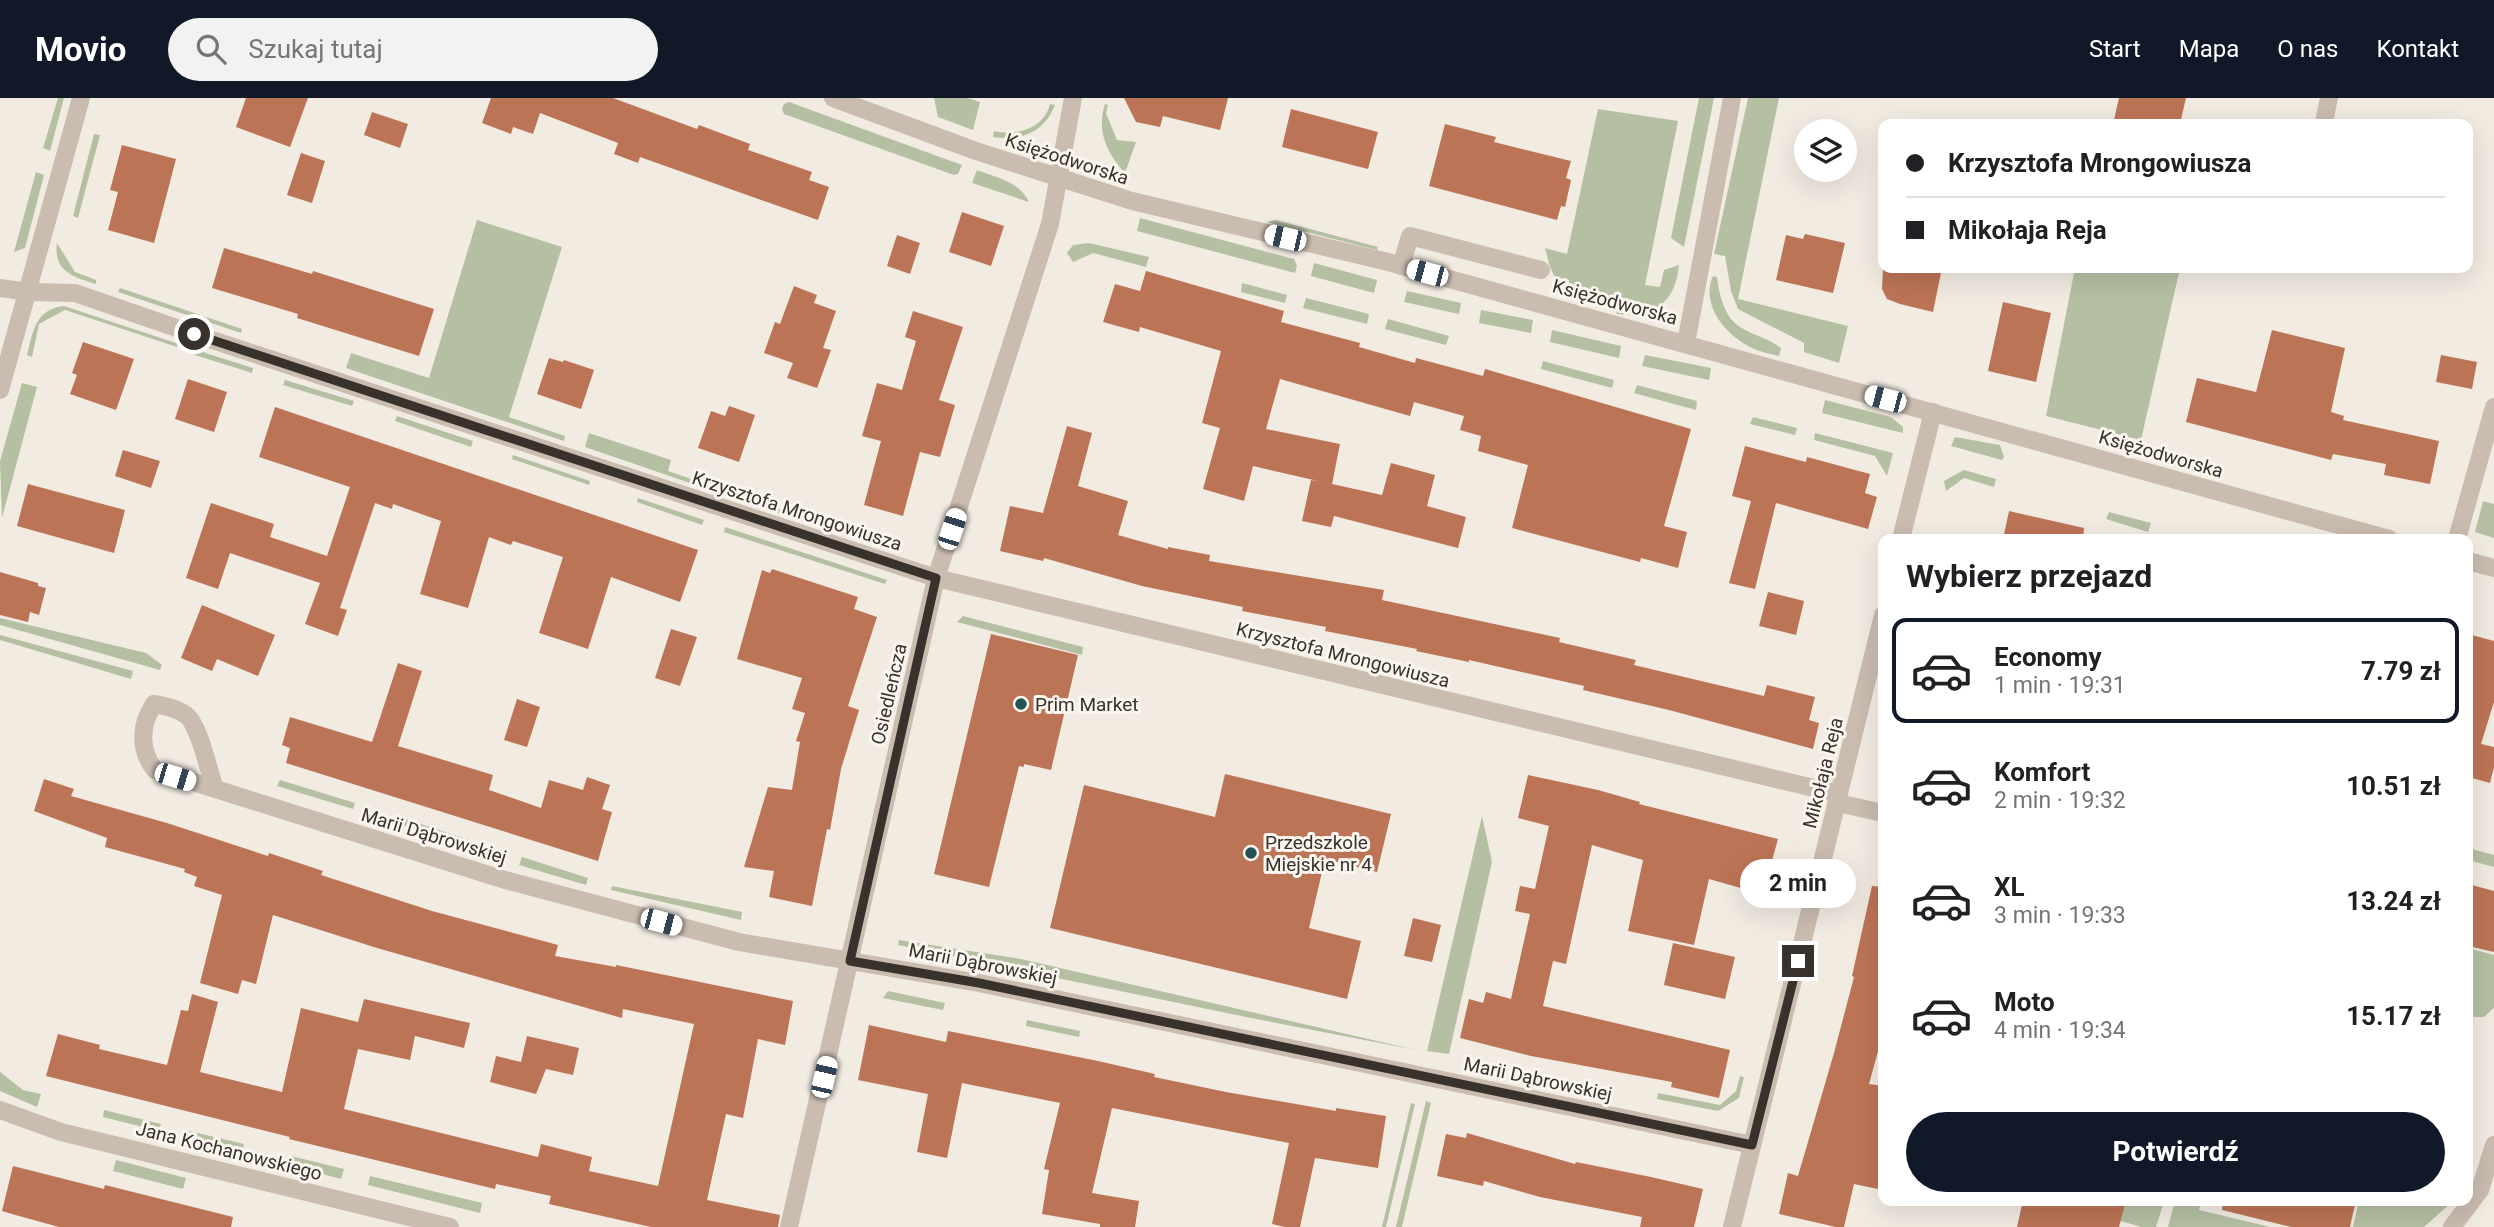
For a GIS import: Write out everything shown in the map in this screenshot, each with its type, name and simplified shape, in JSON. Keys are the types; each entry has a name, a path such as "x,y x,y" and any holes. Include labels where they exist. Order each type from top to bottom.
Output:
{"street":[{"path":"0,390 81,98"},
{"name":"Księżodworska","path":"833,98 976,151 1132,201 1401,266 2371,534"},
{"name":"Osiedleńcza","path":"789,1227 936,578 1050,224 1073,98"},
{"path":"1686,343 1732,98"},
{"path":"2325,117 2329,98"},
{"path":"1401,266 1410,236 1541,270"},
{"name":"Krzysztofa Mrongowiusza","path":"0,288 28,292 75,293 936,578 1839,798 1878,811"},
{"path":"2457,534 2494,407"},
{"path":"1902,534 1933,412"},
{"path":"2473,562 2494,568"},
{"name":"Mikołaja Reja","path":"1732,1227 1878,636"},
{"name":"Marii Dąbrowskiej","path":"215,789 189,716 154,704 148,713 143,740 148,761 155,770 215,789 505,880 739,942 979,983 1752,1145"},
{"name":"Jana Kochanowskiego","path":"0,1110 61,1132 450,1227"},
{"path":"2473,1199 2480,1190 2494,1145"},
{"path":"2452,1227 2468,1206"}],"green space":[{"path":"58,98 64,98 50,151 43,148"},
{"path":"934,98 968,98 980,102 973,130 938,117"},
{"path":"1699,98 1714,98 1684,247 1671,238"},
{"path":"1748,98 1779,98 1738,299 1848,326 1839,363 1804,352 1804,343 1738,309 1731,291 1725,256 1714,254"},
{"path":"789,102 962,165 958,174 954,175 784,114 784,104"},
{"path":"1050,104 1055,105 1050,115 1030,133 1013,138 993,137 994,131 1020,131 1035,125 1047,113"},
{"path":"1105,104 1108,105 1106,113 1117,140 1136,142 1125,173 1113,158 1105,141 1102,123"},
{"path":"1598,109 1678,121 1645,285 1660,287 1664,270 1679,265 1677,278 1673,290 1660,305 1642,313 1617,314 1611,298 1557,282 1545,248 1567,254"},
{"path":"94,134 100,135 78,218 73,216"},
{"path":"977,170 1013,185 1029,202 972,183"},
{"path":"36,172 44,175 25,248 14,252"},
{"path":"1140,218 1294,259 1297,266 1295,273 1137,231"},
{"path":"477,220 562,247 509,417 565,436 564,441 346,368 351,353 429,378"},
{"path":"1276,220 1378,247 1377,250 1267,222"},
{"path":"57,243 75,272 96,280 96,284 66,271 58,260"},
{"path":"1089,243 1149,257 1146,267 1093,253 1073,262 1067,253 1073,245"},
{"path":"1314,263 1377,280 1374,293 1311,276"},
{"path":"2074,273 2179,273 2141,440 2046,416"},
{"path":"1713,276 1717,277 1722,302 1736,324 1781,348 1779,356 1747,345 1737,339 1720,321 1710,299"},
{"path":"1242,283 1287,295 1285,303 1241,292"},
{"path":"120,288 242,329 241,333 118,292"},
{"path":"1407,291 1461,303 1459,314 1404,302"},
{"path":"1306,298 1369,314 1367,324 1303,308"},
{"path":"64,306 179,344 177,347 65,310 39,324 32,357 27,355 41,317 54,308"},
{"path":"1481,310 1533,320 1531,333 1479,323"},
{"path":"1388,319 1449,336 1446,345 1385,329"},
{"path":"1552,330 1621,346 1619,358 1550,342"},
{"path":"196,350 253,368 252,373 195,355"},
{"path":"1645,355 1711,368 1709,380 1642,366"},
{"path":"1543,361 1614,380 1612,388 1541,369"},
{"path":"285,380 354,401 352,406 283,385"},
{"path":"22,383 37,387 2,518 0,461"},
{"path":"1637,385 1697,401 1696,410 1634,393"},
{"path":"1825,400 1891,417 1903,427 1903,433 1822,413"},
{"path":"397,416 473,441 471,447 395,421"},
{"path":"1753,417 1797,428 1795,435 1750,424"},
{"path":"589,433 671,460 668,471 720,489 719,493 585,447"},
{"path":"1815,433 1893,453 1887,476 1875,456 1814,440"},
{"path":"1955,437 2000,445 2004,457 2002,460 1951,446"},
{"path":"513,455 590,481 589,485 512,459"},
{"path":"1964,470 1996,479 1994,487 1964,478 1946,491 1944,481"},
{"path":"638,498 704,520 702,525 637,502"},
{"path":"746,498 831,526 830,530 744,502"},
{"path":"2483,501 2494,504 2494,538 2475,532"},
{"path":"2109,512 2151,523 2148,532 2106,519"},
{"path":"725,527 887,580 885,584 724,532"},
{"path":"963,616 1083,647 1082,655 957,622"},
{"path":"0,618 146,653 162,665 160,670 0,625"},
{"path":"0,635 133,671 131,679 0,640"},
{"path":"280,780 355,803 353,809 277,786"},
{"path":"397,816 472,841 470,848 395,823"},
{"path":"1482,816 1492,862 1449,1054 1427,1051"},
{"path":"2473,849 2494,855 2494,867 2473,861"},
{"path":"522,857 588,878 586,885 519,865"},
{"path":"612,886 742,912 741,920 611,890"},
{"path":"899,940 1021,959 1416,1050 898,945"},
{"path":"2473,949 2494,955 2494,1008 2484,1017 2473,1017"},
{"path":"888,991 945,1003 943,1010 883,998"},
{"path":"1027,1020 1080,1031 1079,1037 1026,1026"},
{"path":"0,1072 23,1090 41,1094 37,1107 0,1091"},
{"path":"1740,1076 1744,1077 1739,1098 1718,1111 1657,1099 1658,1093 1720,1105 1736,1091"},
{"path":"1426,1101 1431,1103 1402,1227 1396,1227"},
{"path":"1411,1103 1415,1104 1386,1227 1382,1227"},
{"path":"104,1110 161,1124 159,1131 103,1117"},
{"path":"185,1130 244,1144 242,1152 183,1138"},
{"path":"291,1156 344,1169 341,1179 289,1165"},
{"path":"116,1160 186,1178 183,1189 113,1171"},
{"path":"370,1176 482,1203 480,1213 368,1185"},
{"path":"2103,1206 2162,1206 2156,1227 2141,1227 2098,1214"},
{"path":"2174,1206 2200,1206 2199,1210 2270,1227 2168,1227"},
{"path":"2358,1206 2447,1206 2424,1227 2353,1227"}],"building":[{"path":"246,98 308,98 290,147 236,127"},
{"path":"491,98 613,98 697,129 699,125 750,144 748,150 812,172 809,180 829,187 818,220 640,157 638,163 614,154 618,143 540,113 533,134 513,127 511,134 482,123"},
{"path":"1124,98 1228,98 1220,130 1163,116 1160,127 1136,122"},
{"path":"2119,98 2186,98 2181,119 2114,119"},
{"path":"1291,109 1378,132 1368,169 1282,147"},
{"path":"372,112 408,124 400,148 364,135"},
{"path":"1445,124 1496,137 1494,142 1571,161 1566,178 1571,180 1565,207 1561,206 1557,220 1429,186"},
{"path":"122,145 176,159 154,243 108,230 118,192 110,190"},
{"path":"301,153 325,161 312,203 287,195"},
{"path":"962,212 1004,226 991,266 949,252"},
{"path":"1805,234 1845,243 1833,293 1776,280 1786,235 1803,239"},
{"path":"897,235 920,243 910,274 887,266"},
{"path":"224,248 312,274 313,271 434,309 419,356 297,318 298,314 212,288"},
{"path":"1146,271 1284,311 1281,322 1360,343 1359,347 1415,363 1416,358 1483,376 1485,369 1691,429 1664,526 1687,532 1678,568 1641,558 1640,562 1512,528 1528,465 1478,451 1481,436 1460,430 1464,416 1414,402 1410,416 1280,379 1266,429 1340,444 1332,484 1382,495 1391,463 1435,475 1427,506 1466,517 1458,548 1334,516 1331,527 1302,521 1311,480 1318,481 1253,466 1244,501 1203,489 1220,428 1202,423 1221,351 1140,327 1139,332 1103,322 1115,284 1140,291"},
{"path":"1883,273 1941,273 1933,312 1887,299 1882,289"},
{"path":"794,286 817,295 814,303 836,311 823,348 831,350 817,388 787,378 793,363 764,353 775,322 780,324"},
{"path":"2003,302 2051,313 2036,382 1988,371"},
{"path":"913,311 963,327 939,400 955,405 940,457 920,452 903,516 864,505 881,441 862,436 877,383 902,390 916,341 905,337"},
{"path":"2272,330 2345,348 2331,412 2344,416 2343,420 2439,441 2430,484 2384,475 2386,464 2333,454 2331,460 2186,422 2197,378 2256,392"},
{"path":"83,342 134,359 116,410 70,394 77,375 72,373"},
{"path":"2441,355 2477,362 2472,389 2436,382"},
{"path":"549,358 594,370 581,409 537,394"},
{"path":"188,379 227,392 214,432 175,419"},
{"path":"729,406 755,415 739,462 698,448 711,411 725,416"},
{"path":"275,407 698,550 680,602 611,577 588,649 539,633 563,557 513,541 511,545 489,537 468,608 420,594 441,521 393,504 392,509 375,503 340,608 347,610 338,636 305,624 320,583 230,553 218,589 186,578 211,503 274,524 270,537 327,556 350,487 259,457"},
{"path":"1067,426 1092,433 1078,486 1128,501 1118,535 1168,549 1210,555 1209,561 1384,590 1382,600 1560,638 1559,642 1636,660 1634,665 1764,696 1767,685 1815,697 1809,720 1819,723 1813,749 1583,690 1584,686 1325,631 1326,627 1242,611 1243,607 1142,586 1044,558 1043,561 1000,551 1010,506 1043,513"},
{"path":"1745,446 1806,462 1807,457 1870,474 1865,493 1877,497 1868,529 1776,503 1755,589 1729,583 1751,501 1732,496"},
{"path":"123,450 160,461 151,488 115,476"},
{"path":"28,484 125,510 114,553 17,526"},
{"path":"2009,511 2084,528 2083,534 2004,534"},
{"path":"772,569 858,597 854,609 877,617 848,706 859,710 841,769 812,906 769,897 774,871 744,867 768,787 792,790 800,742 796,741 805,713 792,709 802,678 737,659 762,570 770,573"},
{"path":"0,572 46,588 39,615 30,612 28,622 0,615"},
{"path":"1768,592 1804,601 1796,635 1759,626"},
{"path":"202,605 275,635 258,676 217,659 212,671 181,658"},
{"path":"671,629 697,637 680,686 655,678"},
{"name":"Prim Market","path":"991,634 1078,655 1051,770 1024,764 1024,767 1019,766 989,887 934,874"},
{"path":"2473,635 2494,641 2494,702 2481,744 2494,747 2494,767 2490,783 2473,778"},
{"path":"398,663 422,671 398,746 493,775 489,790 541,808 549,780 583,790 587,777 610,785 602,809 612,812 598,861 286,763 290,748 282,745 290,717 372,742"},
{"path":"517,699 540,707 527,747 504,740"},
{"path":"1225,774 1391,814 1377,872 1325,859 1309,928 1361,941 1347,999 1050,928 1084,785 1215,817"},
{"path":"1528,775 1598,790 1640,802 1639,804 1778,839 1768,875 1760,873 1755,892 1709,879 1694,945 1628,931 1643,860 1592,845 1566,964 1553,961 1543,1006 1730,1050 1719,1098 1671,1087 1672,1082 1531,1056 1460,1038 1469,999 1483,1003 1486,992 1511,999 1530,914 1515,911 1520,886 1535,889 1549,826 1518,818"},
{"path":"44,779 74,789 71,796 167,823 268,856 269,853 323,871 321,875 432,911 558,945 555,956 616,965 793,1001 785,1045 758,1039 743,1118 726,1114 707,1200 780,1215 778,1227 651,1227 549,1204 551,1196 496,1184 495,1189 46,1076 58,1034 100,1045 99,1049 167,1065 181,1010 188,1011 192,994 218,1002 200,1072 282,1092 301,1008 358,1022 364,999 470,1023 464,1048 415,1036 410,1060 358,1049 344,1109 538,1157 541,1144 592,1157 589,1171 658,1186 694,1024 623,1009 622,1018 377,948 273,915 256,984 242,980 238,994 200,983 222,895 194,886 197,877 184,872 185,869 105,847 107,838 34,811"},
{"path":"2473,885 2494,891 2494,952 2473,947"},
{"path":"1872,886 1878,887 1878,1051 1869,1084 1878,1085 1878,1189 1854,1184 1844,1227 1836,1227 1779,1214 1788,1173 1798,1176 1834,1053 1854,977 1852,976"},
{"path":"1413,918 1441,925 1432,962 1404,956"},
{"path":"1673,943 1735,957 1725,999 1664,985"},
{"path":"869,1025 946,1042 948,1031 1098,1061 1155,1074 1154,1077 1226,1092 1336,1111 1336,1108 1386,1116 1378,1168 1315,1158 1300,1227 1285,1227 1272,1224 1289,1143 1112,1108 1092,1193 1139,1201 1135,1227 1100,1227 1100,1224 1042,1214 1049,1170 1044,1169 1060,1103 962,1083 947,1158 917,1152 928,1094 858,1080"},
{"path":"527,1036 579,1048 573,1075 546,1069 536,1094 490,1082 496,1056 521,1062"},
{"path":"1467,1133 1575,1164 1576,1162 1703,1189 1694,1227 1640,1227 1642,1217 1540,1197 1484,1181 1483,1186 1437,1176 1446,1134 1466,1138"},
{"path":"13,1166 104,1189 105,1185 233,1217 231,1227 59,1227 19,1216 2,1211"},
{"path":"2022,1206 2124,1206 2119,1227 2017,1227"},
{"path":"2222,1206 2355,1206 2350,1227 2291,1227 2222,1210"}],"place":[{"name":"Prim Market","path":"1021,704"},
{"name":"Przedszkole Miejskie nr 4","path":"1251,853"}],"route":[{"path":"194,334 936,578 850,961 979,983 1752,1145 1798,961"}]}
